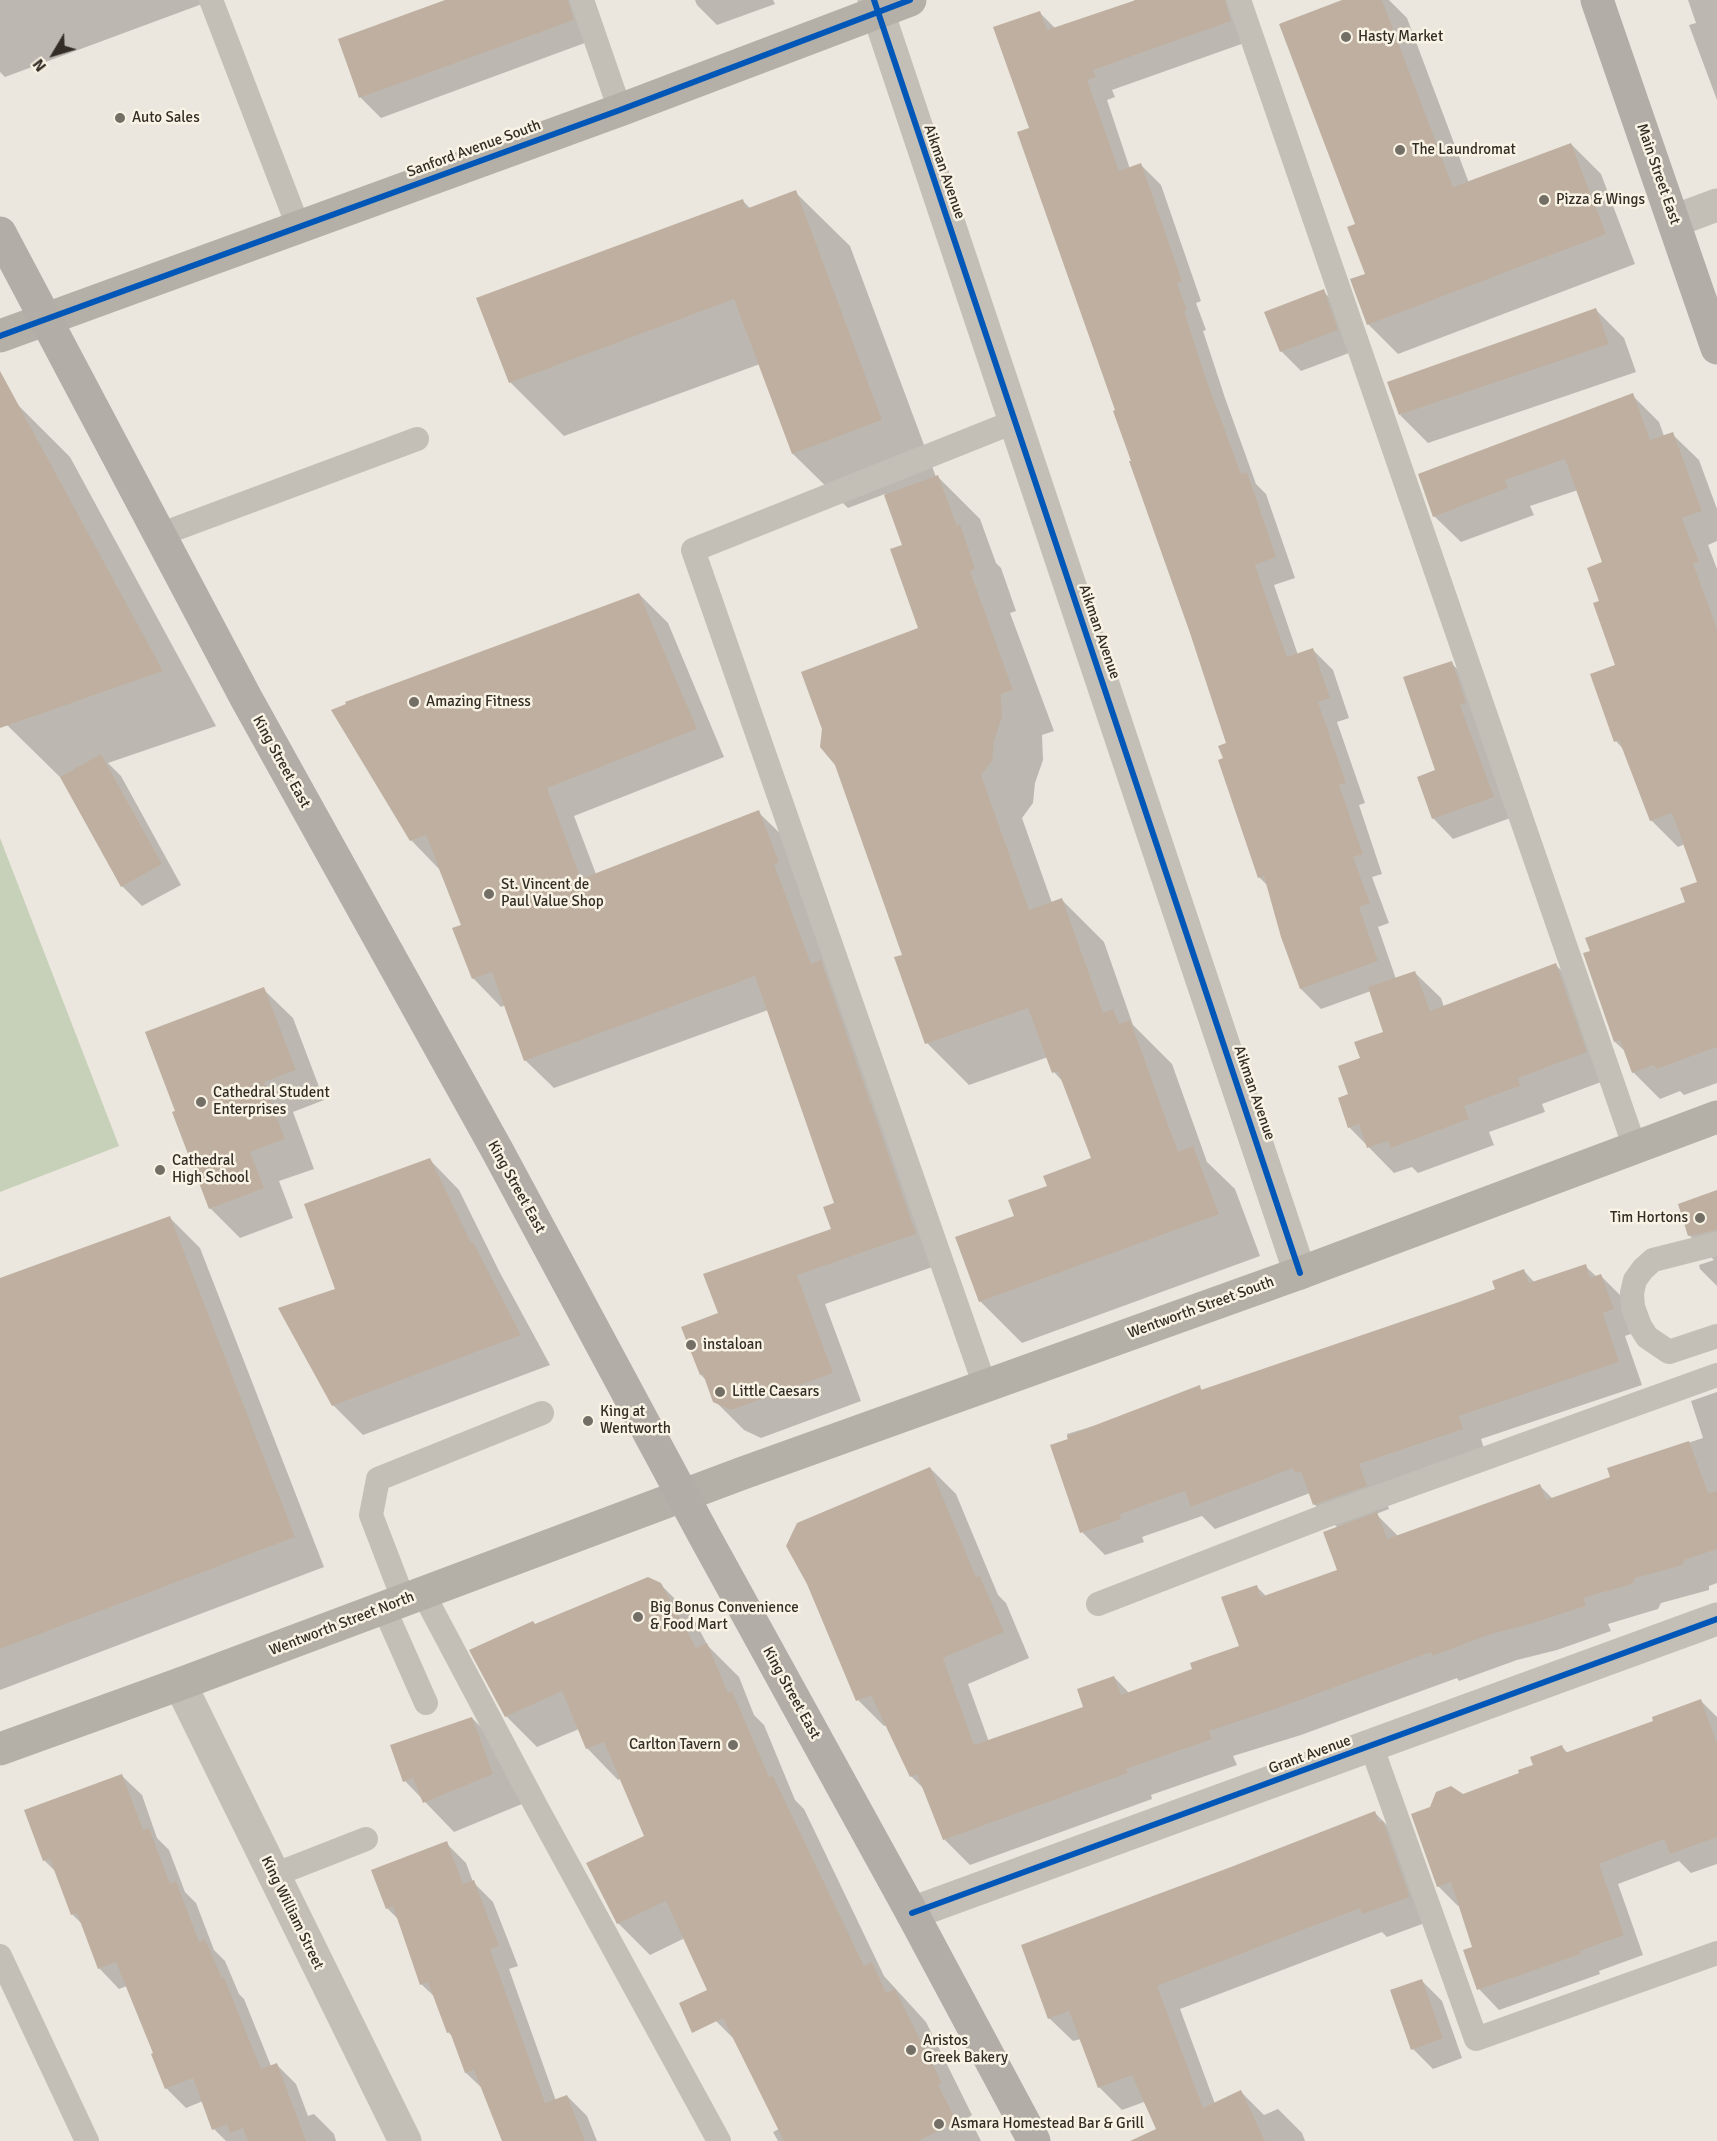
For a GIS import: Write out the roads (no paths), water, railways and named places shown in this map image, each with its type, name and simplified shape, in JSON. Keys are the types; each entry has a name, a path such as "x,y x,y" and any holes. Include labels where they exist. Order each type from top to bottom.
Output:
{"main road":[{"name":"Sanford Avenue South","path":"0,336 620,110 876,6 910,0"},
{"name":"Main Street East","path":"1597,0 1717,348"},
{"name":"King Street East","path":"0,233 246,698 496,1150 1034,2141"},
{"name":"Wentworth Street South","path":"684,1496 1300,1273 1717,1117"},
{"name":"Wentworth Street North","path":"0,1749 684,1496"}],"street":[{"name":"Aikman Avenue","path":"876,6 1300,1273"},
{"path":"1674,221 1717,205"},
{"name":"Grant Avenue","path":"912,1913 1717,1619"},
{"name":"King William Street","path":"180,1684 405,2141"}],"lane":[{"path":"211,0 298,226"},
{"path":"582,0 620,110"},
{"path":"1239,0 1635,1148"},
{"path":"985,1386 693,550 1016,421"},
{"path":"159,535 417,439"},
{"path":"1717,1244 1653,1260 1635,1280 1632,1293 1633,1307 1640,1326 1647,1337 1669,1352 1717,1336"},
{"path":"1098,1604 1325,1516 1717,1375"},
{"path":"426,1703 403,1601 370,1515 378,1479 542,1413"},
{"path":"403,1601 543,1819 719,2141"},
{"path":"1371,1745 1476,2039 1717,1953"},
{"path":"274,1875 366,1839"},
{"path":"0,1956 87,2141"}],"place":[{"name":"Hasty Market","path":"1346,37"},
{"name":"Auto Sales","path":"120,118"},
{"name":"The Laundromat","path":"1400,150"},
{"name":"Pizza & Wings","path":"1544,200"},
{"name":"Amazing Fitness","path":"414,702"},
{"name":"St. Vincent de Paul Value Shop","path":"489,894"},
{"name":"Cathedral Student Enterprises","path":"201,1102"},
{"name":"Cathedral High School","path":"160,1170"},
{"name":"Tim Hortons","path":"1700,1218"},
{"name":"instaloan","path":"691,1345"},
{"name":"Little Caesars","path":"720,1392"},
{"name":"King at Wentworth","path":"588,1421"},
{"name":"Big Bonus Convenience & Food Mart","path":"638,1617"},
{"name":"Carlton Tavern","path":"733,1745"},
{"name":"Aristos Greek Bakery","path":"911,2050"},
{"name":"Asmara Homestead Bar & Grill","path":"939,2124"}]}
